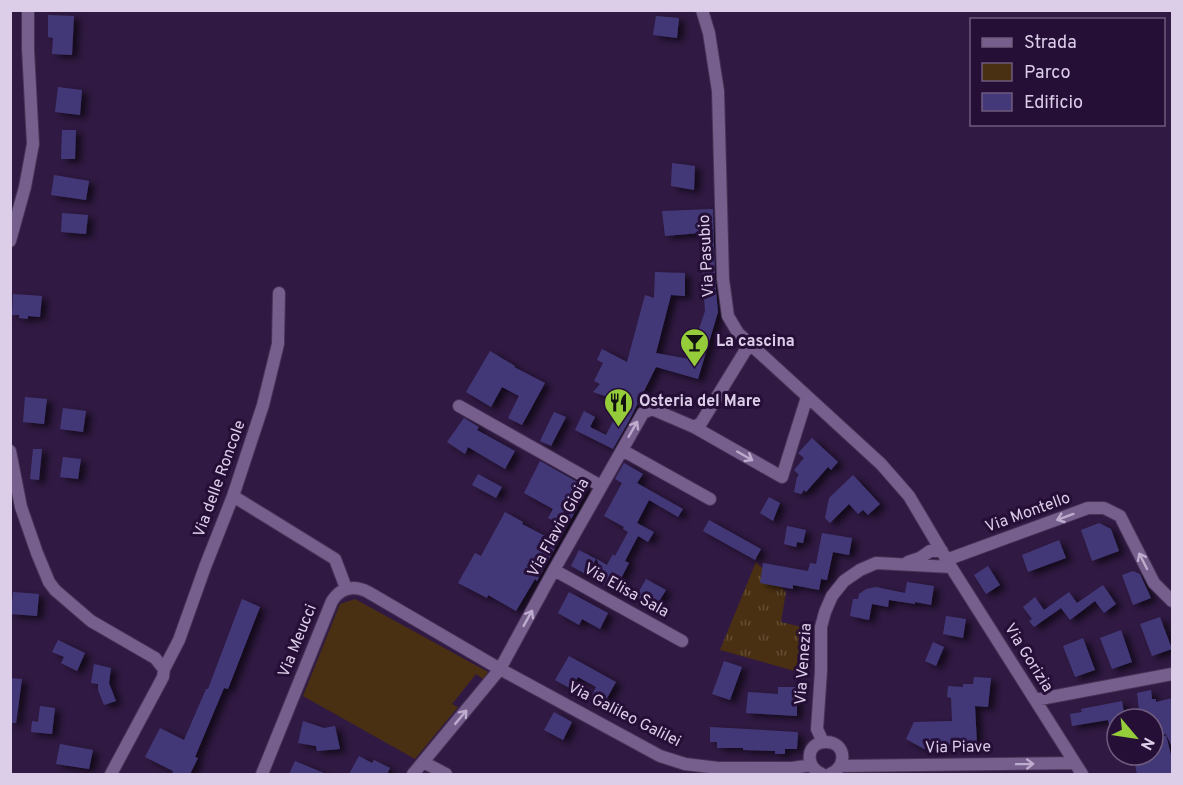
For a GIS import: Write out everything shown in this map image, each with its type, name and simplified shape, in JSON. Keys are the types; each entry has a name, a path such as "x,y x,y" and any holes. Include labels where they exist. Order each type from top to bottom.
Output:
{"street":[{"path":"10,241 25,187 33,144 28,10"},
{"name":"Via Pasubio","path":"702,10 709,33 718,91 723,279 728,316 738,333 881,464 909,496 946,559"},
{"name":"Via delle Roncole","path":"111,774 163,677 164,669 179,640 233,496 275,361 278,344 279,293"},
{"path":"694,427 701,423 750,343"},
{"path":"694,427 782,477 807,397"},
{"path":"459,406 601,486"},
{"name":"Via Flavio Gioia","path":"413,774 500,669 643,413 652,409 694,427"},
{"path":"622,450 710,499"},
{"path":"10,452 21,507 49,582 91,621 155,658 164,669"},
{"path":"233,496 335,559 346,588 355,587 368,592 500,669"},
{"name":"Via Montello","path":"946,559 1088,508 1104,508 1120,516 1154,583 1173,600"},
{"name":"Via Venezia","path":"901,564 920,558 930,551 946,559"},
{"name":"Via Venezia","path":"823,742 817,729 821,627 832,596 844,581 876,563 901,564 946,559"},
{"name":"Via Gorizia","path":"946,559 1082,774"},
{"name":"Via Elisa Sala","path":"554,570 682,641"},
{"name":"Via Meucci","path":"262,774 332,601 339,592 346,588"},
{"name":"Via Galileo Galilei","path":"500,669 660,756 685,764 718,768 793,768 811,765"},
{"path":"1035,700 1173,674"},
{"path":"822,774 814,770 811,765 810,753 813,748 823,742 834,744 842,753 840,766 830,774"},
{"path":"423,762 446,774"},
{"name":"Via Piave","path":"840,766 1075,763"}],"green space":[{"path":"756,562 786,592 781,622 810,629 809,675 720,650"},
{"path":"355,599 488,672 483,679 476,674 452,704 458,707 415,759 303,696 340,604"}],"building":[{"path":"48,15 74,16 72,55 52,54 53,38 48,37"},
{"path":"656,16 679,18 677,38 653,35"},
{"path":"58,87 82,90 80,115 55,112"},
{"path":"62,130 76,130 75,159 61,159"},
{"path":"672,163 695,166 694,190 671,186"},
{"path":"54,175 89,181 86,200 51,195"},
{"path":"713,209 718,312 698,379 656,367 613,449 575,430 584,411 595,417 590,427 606,435 623,402 593,392 600,384 594,381 603,363 597,360 602,349 627,362 645,295 654,298 655,272 685,273 685,296 671,295 656,353 689,359 705,311 700,233 665,236 662,211"},
{"path":"62,213 88,215 86,234 61,232"},
{"path":"13,294 42,296 40,317 28,316 28,319 12,315"},
{"path":"490,351 545,383 522,425 508,418 519,396 502,387 491,407 466,392"},
{"path":"25,397 47,399 44,424 23,422"},
{"path":"63,408 86,411 83,432 60,429"},
{"path":"554,412 566,417 551,446 540,441"},
{"path":"464,418 479,427 477,430 515,451 505,469 468,447 465,454 447,442"},
{"path":"812,438 838,462 831,470 828,467 806,492 804,490 801,494 794,492 799,475 794,470 804,458 798,453"},
{"path":"33,449 42,449 39,480 30,479"},
{"path":"63,457 81,459 78,479 60,477"},
{"path":"540,461 588,488 537,581 535,579 516,611 488,595 487,598 458,583 475,553 481,556 505,512 547,537 555,521 548,518 553,509 524,493"},
{"path":"624,463 643,474 637,483 683,509 678,517 649,500 637,523 654,532 648,542 638,536 625,561 629,563 614,592 603,584 597,559 607,565 613,554 615,556 628,532 623,529 624,527 604,516 622,483 615,479"},
{"path":"478,474 502,487 496,498 472,485"},
{"path":"853,475 880,504 868,515 863,510 858,514 849,504 830,523 825,518 829,498"},
{"path":"769,497 780,503 773,521 760,513"},
{"path":"709,520 761,549 755,560 703,531"},
{"path":"1099,523 1111,529 1119,551 1092,561 1081,530"},
{"path":"787,526 806,530 803,543 797,542 796,547 784,544"},
{"path":"822,533 852,538 849,555 833,552 827,580 821,579 819,590 793,585 793,589 760,583 763,563 808,571 810,563 816,564"},
{"path":"1059,540 1066,558 1028,572 1022,555"},
{"path":"579,550 596,559 587,575 571,566"},
{"path":"988,566 1000,585 986,594 974,575"},
{"path":"1133,571 1140,574 1151,598 1133,605 1122,575"},
{"path":"646,579 666,590 655,608 636,597"},
{"path":"907,582 934,586 931,605 889,600 888,607 872,604 869,620 850,616 853,599 858,599 859,594 866,589 876,587 905,593"},
{"path":"1103,585 1116,604 1104,613 1095,601 1070,620 1061,608 1034,627 1029,621 1032,619 1023,607 1035,597 1044,610 1069,592 1077,603"},
{"path":"13,592 39,594 37,616 11,614"},
{"path":"569,592 608,613 600,629 582,619 579,625 558,613"},
{"path":"242,599 260,607 228,689 224,688 190,774 172,774 173,771 145,757 160,728 184,740 206,689 208,689"},
{"path":"946,616 966,619 963,638 943,634"},
{"path":"1160,617 1172,649 1152,656 1140,624"},
{"path":"1121,630 1132,662 1112,669 1100,638"},
{"path":"1083,638 1095,670 1075,677 1063,646"},
{"path":"58,640 85,653 77,671 61,663 64,657 52,652"},
{"path":"933,642 944,647 936,666 925,661"},
{"path":"569,656 616,682 602,707 590,700 596,687 578,677 571,689 555,680"},
{"path":"724,661 742,667 730,700 712,694"},
{"path":"94,664 111,668 109,683 116,701 104,705 98,684 91,683"},
{"path":"974,677 991,678 988,707 975,706 977,744 941,745 941,749 924,749 906,739 914,722 952,721 951,698 947,697 948,686 963,687 963,684 973,684"},
{"path":"10,678 22,679 16,723 10,723"},
{"path":"778,687 797,687 797,716 746,713 748,692 778,694"},
{"path":"1151,690 1152,699 1156,699 1156,702 1173,698 1173,749 1165,734 1165,707 1139,707 1137,693"},
{"path":"1122,701 1123,707 1105,707 1105,720 1072,726 1070,714 1082,712 1081,709"},
{"path":"40,706 55,708 52,734 31,732 32,721 38,722"},
{"path":"554,712 572,722 563,740 544,730"},
{"path":"303,721 324,728 335,726 340,749 317,751 316,746 298,743"},
{"path":"710,727 796,732 798,733 797,749 785,749 785,754 775,754 775,751 717,748 717,742 710,742"},
{"path":"1165,736 1173,763 1173,773 1137,774 1136,767 1165,767"},
{"path":"60,744 93,750 89,769 56,764"},
{"path":"359,756 372,763 374,760 390,768 387,774 349,774"},
{"path":"295,761 326,774 289,774"}],"place":[{"name":"La cascina","path":"695,368"},
{"name":"Osteria del Mare","path":"618,428"}]}
